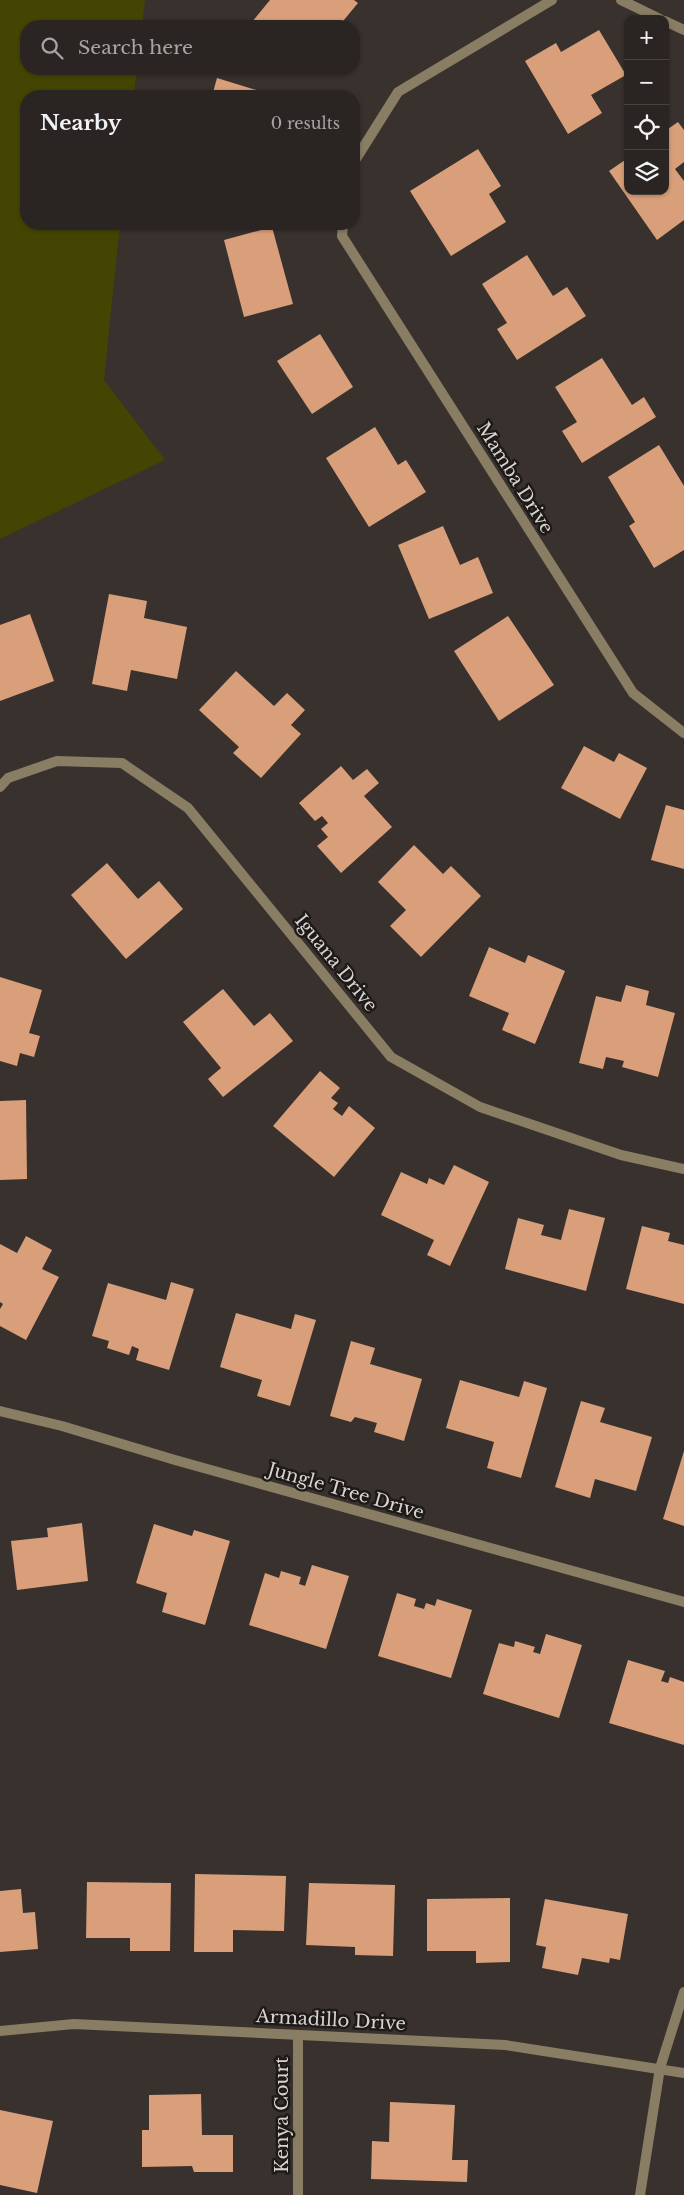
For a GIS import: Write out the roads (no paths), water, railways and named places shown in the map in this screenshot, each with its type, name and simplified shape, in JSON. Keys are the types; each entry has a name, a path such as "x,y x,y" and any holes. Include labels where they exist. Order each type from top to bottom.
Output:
{"street":[{"path":"360,152 398,92 552,0"},
{"path":"621,0 652,15"},
{"path":"669,23 684,30"},
{"name":"Mamba Drive","path":"342,230 342,236 633,693 684,733"},
{"name":"Iguana Drive","path":"0,787 8,778 57,761 122,762 188,808 391,1057 480,1107 621,1155 684,1170"},
{"name":"Jungle Tree Drive","path":"0,1412 62,1426 176,1460 684,1602"},
{"path":"640,2195 660,2068 684,1992"},
{"name":"Armadillo Drive","path":"0,2031 74,2024 505,2045 684,2073"},
{"name":"Kenya Court","path":"298,2035 298,2195"}]}
